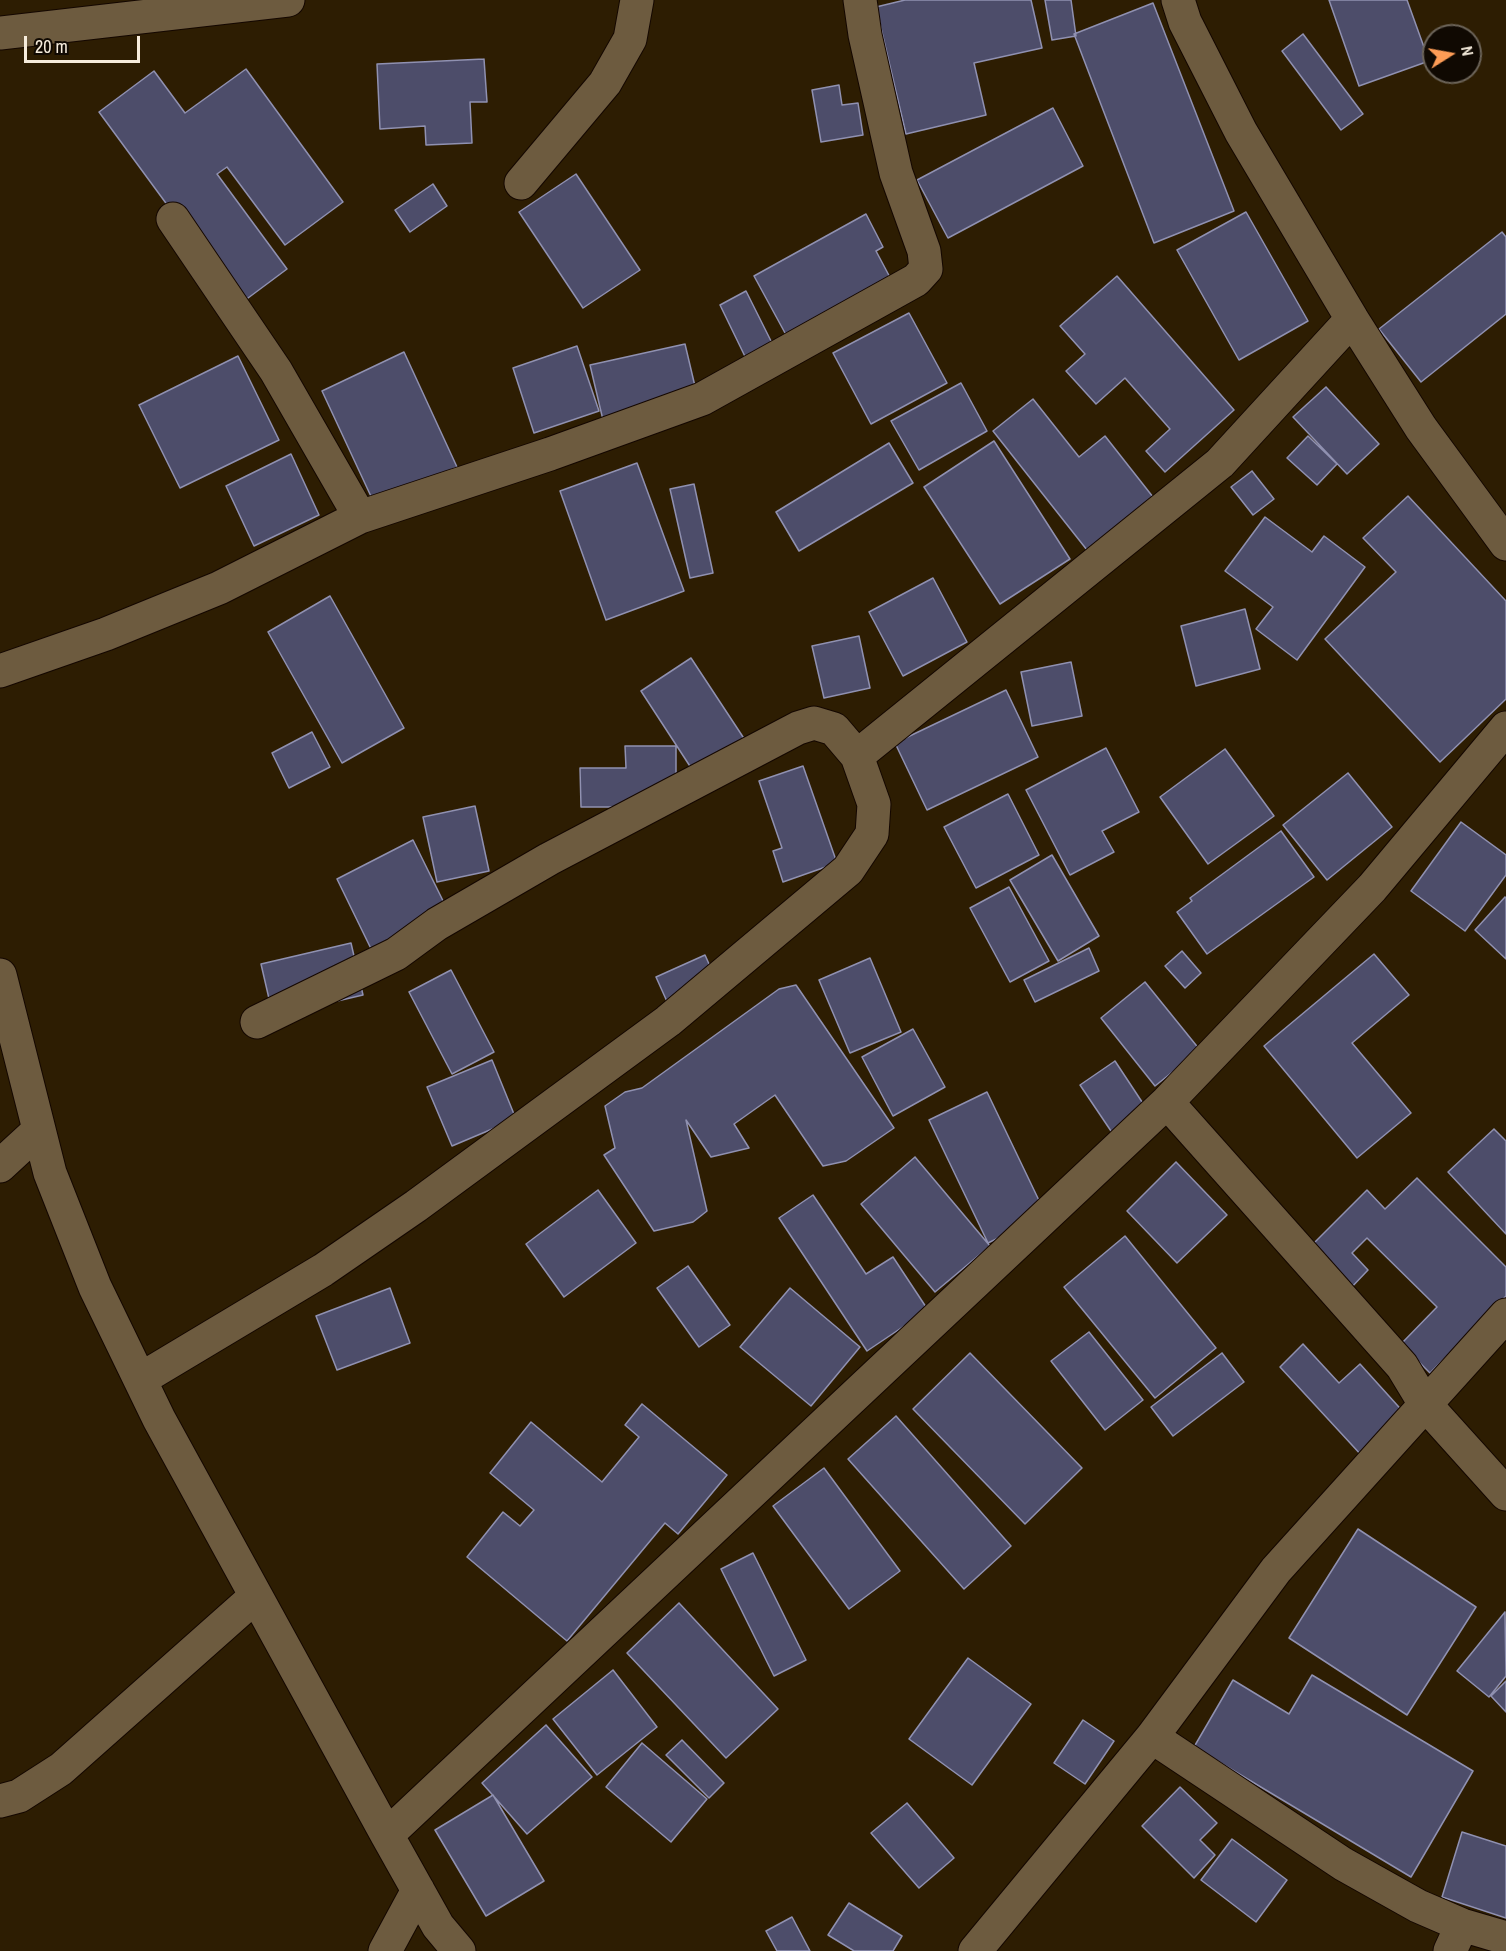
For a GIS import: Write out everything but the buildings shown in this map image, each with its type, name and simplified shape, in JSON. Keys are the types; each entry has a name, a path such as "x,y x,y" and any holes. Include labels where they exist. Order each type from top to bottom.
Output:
{"street":[{"path":"0,33 288,0"},
{"path":"521,183 605,83 630,39 637,0"},
{"path":"0,671 105,634 219,588 360,518 550,454 702,399 916,280 926,268 924,251 896,173 865,35 860,0"},
{"path":"1178,0 1185,22 1241,132 1352,320 1421,428 1506,544"},
{"path":"173,219 276,371 360,518"},
{"path":"857,756 1220,464 1352,320"},
{"path":"141,1379 323,1270 416,1206 668,1021 848,870 872,834 874,814 874,804 857,756 834,729 814,723 798,728 549,859 437,924 396,954 257,1022"},
{"path":"387,1835 1167,1102 1372,888 1506,728"},
{"path":"0,975 50,1173 95,1287 256,1596 387,1835 438,1926 459,1951"},
{"path":"1167,1102 1402,1366 1425,1404 1506,1494"},
{"path":"0,1166 39,1130"},
{"path":"975,1951 1152,1737 1276,1570 1506,1315"},
{"path":"0,1802 19,1796 61,1769 256,1596"},
{"path":"1152,1737 1343,1864 1418,1906 1456,1938 1506,1938"},
{"path":"385,1951 418,1890"}]}
